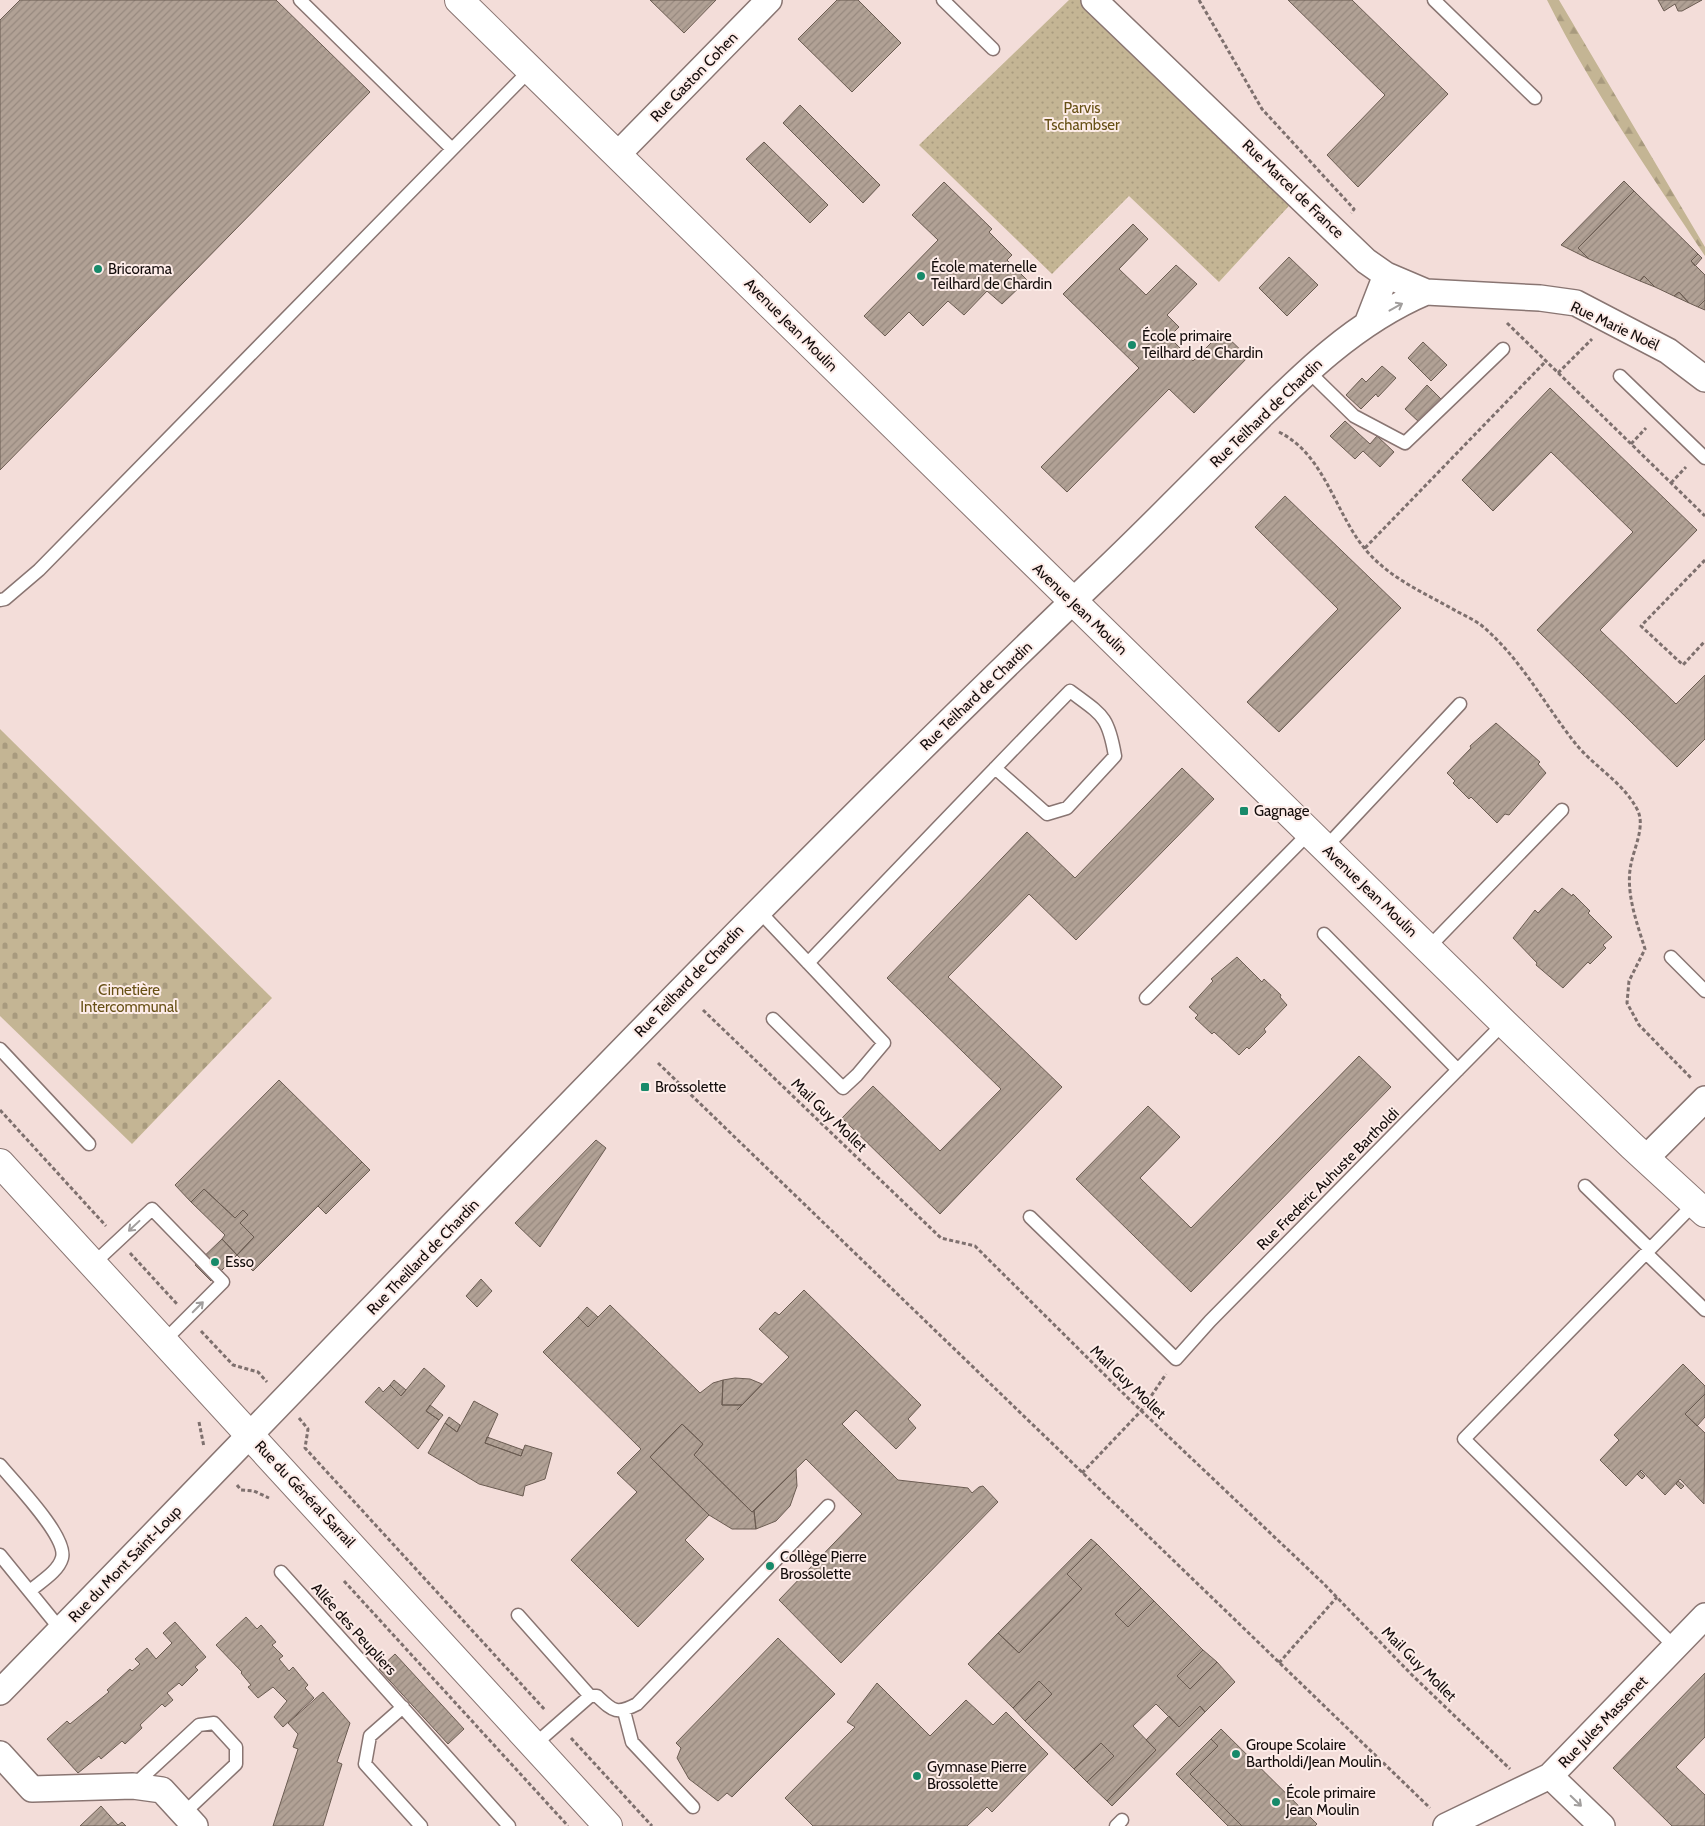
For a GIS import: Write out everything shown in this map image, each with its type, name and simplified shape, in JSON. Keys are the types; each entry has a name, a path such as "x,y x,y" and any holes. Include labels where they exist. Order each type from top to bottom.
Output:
{"street":[{"name":"Avenue Jean Moulin","path":"459,0 1504,1023 1700,1208"},
{"name":"Rue Gaston Cohen","path":"618,154 769,0"},
{"name":"Rue Marcel de France","path":"1094,0 1366,261 1386,276 1426,292"},
{"name":"Rue Teilhard de Chardin","path":"1366,324 1386,276"},
{"name":"Rue Teilhard de Chardin","path":"594,1077 758,910 1307,370 1366,324 1426,292"},
{"name":"Rue Marie Noël","path":"1426,292 1540,298 1576,304 1668,351 1705,380"},
{"name":"Rue Theillard de Chardin","path":"251,1436 594,1077"},
{"path":"1646,1158 1702,1092"},
{"name":"Rue du Général Sarrail","path":"0,1163 608,1826"},
{"name":"Rue du Mont Saint-Loup","path":"0,1692 251,1436"},
{"name":"Rue Jules Massenet","path":"1602,1826 1550,1776 1705,1616"},
{"path":"0,1754 32,1789 133,1786 162,1790 189,1820"},
{"path":"1447,1826 1525,1790 1550,1776"}],"lane":[{"path":"300,0 452,150"},
{"path":"943,0 992,49"},
{"path":"1434,0 1535,98"},
{"path":"0,600 5,599 39,570 531,69"},
{"path":"1307,370 1354,416 1405,443 1503,349"},
{"path":"1620,376 1705,458"},
{"path":"808,963 1070,691 1103,716 1112,737 1115,756 1067,808 1047,814 996,768"},
{"path":"1146,998 1317,840 1460,704"},
{"path":"1428,948 1562,810"},
{"path":"758,910 884,1043 857,1075 842,1088 773,1019"},
{"path":"1324,934 1458,1070"},
{"path":"1672,958 1705,991"},
{"name":"Rue Frederic Auhuste Bartholdi","path":"1176,1359 1210,1320 1504,1023"},
{"path":"0,1049 89,1144"},
{"path":"1585,1186 1705,1310"},
{"path":"1674,1647 1464,1439 1648,1251 1700,1208"},
{"path":"92,1265 152,1209 223,1282 164,1342"},
{"path":"1030,1217 1176,1359"},
{"path":"0,1465 52,1528 61,1543 62,1557 56,1569 30,1591"},
{"path":"534,1745 590,1696 597,1696 611,1710 624,1711 637,1704 828,1506"},
{"path":"0,1555 61,1630"},
{"name":"Allée des Peupliers","path":"281,1572 509,1826"},
{"path":"518,1615 590,1696"},
{"path":"403,1708 370,1736 365,1764 421,1826"},
{"path":"624,1711 632,1742 693,1807"},
{"path":"133,1786 199,1725 214,1724 236,1747 236,1764 189,1820"}],"path":[{"path":"1200,0 1262,109 1354,209 1334,229"},
{"path":"1501,316 1705,516"},
{"path":"1558,373 1596,336"},
{"path":"1365,548 1546,361"},
{"path":"1256,421 1291,438 1315,462 1351,528 1381,566 1406,584 1480,625 1530,679 1577,744 1617,781 1638,811 1639,833 1630,866 1630,893 1645,949 1629,981 1627,1003 1639,1025 1702,1092"},
{"path":"1705,560 1641,626 1683,665 1705,641"},
{"name":"Mail Guy Mollet","path":"703,1010 941,1238 975,1246 1141,1411 1337,1597 1412,1675 1510,1768 1525,1790"},
{"path":"658,1063 1447,1826"},
{"path":"0,1110 233,1365 258,1372 285,1400 308,1429 305,1448 652,1826"},
{"path":"1082,1473 1141,1411 1176,1359"},
{"path":"194,1416 200,1424 205,1451 220,1468 241,1490 254,1491 269,1498 274,1503"},
{"path":"341,1578 568,1826"},
{"path":"1279,1663 1337,1597"}],"green space":[{"name":"Parvis Tschambser","path":"1069,0 1094,0 1299,195 1219,282 1129,196 1052,274 919,145"},
{"path":"1547,0 1559,0 1705,247 1705,256 1602,99"},
{"name":"Cimetière Intercommunal","path":"0,729 272,998 132,1144 0,1016"}],"building":[{"name":"Bricorama","path":"20,0 276,0 370,92 0,470 0,20"},
{"path":"650,0 716,0 684,33"},
{"path":"837,0 858,0 901,43 852,92 798,39"},
{"path":"1288,0 1352,0 1448,94 1358,187 1327,155 1385,95"},
{"path":"1658,0 1702,0 1682,11 1678,11 1675,4 1664,11"},
{"path":"800,105 880,185 863,203 783,123"},
{"path":"764,142 828,205 810,223 746,159"},
{"path":"1624,181 1634,191 1578,248 1589,259 1561,245"},
{"path":"944,182 992,229 989,232 1012,255 1007,260 1027,280 1002,304 987,291 964,315 948,301 923,326 909,312 885,336 864,316 938,240 912,215"},
{"path":"1634,191 1698,254 1691,261 1705,275 1705,300 1698,307 1689,303 1679,292 1674,296 1655,287 1644,276 1640,281 1589,259 1578,248"},
{"path":"1133,224 1148,239 1119,269 1146,295 1176,265 1197,284 1167,315 1179,327 1169,337 1193,361 1222,332 1248,357 1194,413 1169,389 1067,492 1041,467 1139,368 1063,294"},
{"path":"1698,254 1702,258 1695,266 1691,261"},
{"path":"1289,257 1318,285 1287,316 1259,288"},
{"path":"1644,276 1655,287 1640,281"},
{"path":"1679,292 1689,303 1674,296"},
{"path":"1705,300 1705,310 1698,307"},
{"path":"1423,342 1447,365 1431,381 1408,358"},
{"path":"1382,366 1396,378 1378,397 1376,394 1361,409 1346,395 1362,378 1366,382"},
{"path":"1427,385 1442,400 1420,423 1405,409"},
{"path":"1550,388 1697,530 1600,630 1676,704 1705,675 1705,739 1677,767 1537,630 1633,532 1551,452 1493,511 1462,480"},
{"path":"1345,421 1370,444 1377,436 1394,452 1380,467 1363,451 1355,459 1330,436"},
{"path":"1285,496 1401,608 1279,732 1247,702 1338,609 1255,527"},
{"path":"1496,723 1540,762 1538,764 1546,773 1509,815 1505,814 1497,823 1471,797 1469,799 1453,783 1455,781 1447,773 1471,748 1470,746"},
{"path":"1182,768 1214,799 1076,940 1029,894 948,977 1062,1087 940,1214 842,1118 873,1086 940,1151 1001,1089 887,978 1027,832 1075,878"},
{"path":"1562,888 1572,896 1573,894 1590,911 1588,913 1612,937 1603,945 1606,948 1590,964 1588,962 1563,988 1536,965 1537,963 1513,938 1535,910 1538,913"},
{"path":"1237,957 1262,982 1264,979 1281,995 1280,997 1287,1005 1264,1029 1266,1032 1249,1049 1247,1047 1239,1055 1214,1032 1212,1034 1195,1018 1198,1015 1189,1007 1213,981 1211,979"},
{"path":"1359,1056 1391,1087 1191,1292 1076,1179 1148,1106 1180,1137 1140,1178 1191,1228"},
{"path":"279,1080 362,1162 253,1271 237,1255 254,1237 240,1223 248,1215 243,1210 235,1218 204,1189 191,1202 175,1185"},
{"path":"596,1140 606,1148 540,1247 515,1223"},
{"path":"362,1162 370,1170 326,1214 318,1206"},
{"path":"204,1189 235,1218 243,1210 248,1215 240,1223 254,1237 237,1255 222,1239 225,1235 191,1202"},
{"path":"222,1239 237,1255 211,1281 195,1265"},
{"path":"481,1279 492,1291 477,1307 466,1296"},
{"path":"804,1290 921,1405 908,1419 916,1428 896,1449 856,1410 842,1424 898,1480 968,1488 972,1493 983,1486 998,1502 841,1663 779,1600 862,1514 806,1459 752,1512 694,1455 703,1444 682,1424 650,1457 709,1515 685,1540 704,1559 638,1627 571,1560 637,1492 617,1473 641,1449 543,1352 578,1317 588,1327 610,1305 700,1393 713,1383 723,1380 722,1405 742,1405 789,1357 759,1329 775,1312 779,1315"},
{"path":"587,1307 598,1317 588,1327 578,1317"},
{"path":"1683,1364 1705,1386 1705,1394 1685,1414 1705,1433 1704,1504 1680,1479 1665,1495 1641,1470 1626,1486 1600,1460 1619,1440 1614,1435"},
{"path":"424,1368 445,1386 426,1411 439,1420 418,1449 365,1402 379,1387 383,1392 390,1385 401,1396"},
{"path":"735,1378 750,1379 762,1384 742,1405 722,1405 723,1380"},
{"path":"394,1380 406,1390 401,1396 390,1385"},
{"path":"1705,1394 1705,1417 1697,1426 1685,1414"},
{"path":"474,1401 498,1414 485,1443 521,1456 525,1445 552,1453 545,1479 525,1486 523,1496 479,1484 428,1453 445,1423 457,1432"},
{"path":"430,1405 443,1415 439,1420 426,1411"},
{"path":"449,1417 460,1425 457,1432 445,1423"},
{"path":"682,1424 703,1444 694,1455 752,1512 754,1511 756,1529 732,1529 709,1515 650,1457"},
{"path":"487,1437 523,1450 521,1456 485,1443"},
{"path":"796,1469 797,1486 790,1506 776,1521 756,1529 754,1511"},
{"path":"1640,1471 1645,1476 1642,1479 1637,1474"},
{"path":"1678,1481 1684,1486 1681,1489 1676,1484"},
{"path":"1091,1539 1097,1544 1067,1574 1082,1589 1019,1653 998,1633"},
{"path":"1097,1544 1141,1588 1115,1614 1128,1627 1154,1601 1203,1650 1177,1676 1190,1689 1217,1662 1235,1682 1205,1712 1200,1706 1179,1727 1156,1704 1133,1726 1156,1750 1107,1801 1087,1782 1114,1756 1101,1743 1074,1769 1025,1721 1052,1694 1039,1681 1013,1708 968,1664 998,1633 1019,1653 1082,1589 1067,1574"},
{"path":"1141,1588 1154,1601 1128,1627 1115,1614"},
{"path":"246,1617 257,1629 261,1625 276,1642 272,1645 283,1656 279,1659 289,1671 293,1667 308,1685 305,1688 314,1698 283,1727 274,1717 287,1701 273,1687 258,1698 248,1687 251,1685 242,1672 216,1645"},
{"path":"175,1622 206,1657 195,1667 198,1670 182,1686 179,1683 167,1693 173,1700 165,1707 162,1704 140,1725 142,1728 125,1744 122,1741 101,1759 99,1756 78,1773 47,1739 67,1721 70,1724 109,1692 107,1690 130,1669 132,1671 140,1664 135,1659 147,1648 156,1659 172,1643 163,1633"},
{"path":"778,1638 835,1694 732,1797 727,1793 718,1801 689,1779 677,1758 681,1748 676,1743"},
{"path":"1203,1650 1217,1662 1190,1689 1177,1676"},
{"path":"395,1654 464,1729 448,1744 379,1669"},
{"path":"1705,1673 1705,1737 1676,1767 1705,1795 1705,1826 1672,1826 1613,1768"},
{"path":"1039,1681 1052,1694 1025,1721 1013,1708"},
{"name":"Gymnase Pierre Brossolette","path":"877,1683 930,1736 966,1700 993,1725 1006,1712 1048,1754 992,1812 987,1807 967,1826 813,1826 785,1798 855,1727 847,1722"},
{"path":"323,1692 350,1723 337,1762 342,1764 323,1826 273,1826 298,1749 293,1747 298,1734 288,1723"},
{"path":"1200,1706 1205,1712 1112,1806 1107,1801 1156,1750 1146,1740 1169,1716 1179,1727"},
{"path":"1221,1729 1317,1824 1315,1826 1242,1826 1190,1774 1218,1746 1211,1739"},
{"path":"1211,1739 1218,1746 1190,1774 1242,1826 1228,1826 1176,1774"},
{"path":"1101,1743 1114,1756 1087,1782 1074,1769"},
{"path":"101,1806 118,1825 122,1822 126,1826 80,1826"}],"place":[{"name":"Bricorama","path":"98,269"},
{"name":"École maternelle Teilhard de Chardin","path":"921,276"},
{"name":"École primaire Teilhard de Chardin","path":"1132,345"},
{"name":"Gagnage","path":"1244,811"},
{"name":"Brossolette","path":"645,1087"},
{"name":"Esso","path":"215,1262"},
{"name":"Collège Pierre Brossolette","path":"770,1566"},
{"name":"Groupe Scolaire Bartholdi/Jean Moulin","path":"1236,1754"},
{"name":"Gymnase Pierre Brossolette","path":"917,1776"},
{"name":"École primaire Jean Moulin","path":"1276,1802"}]}
